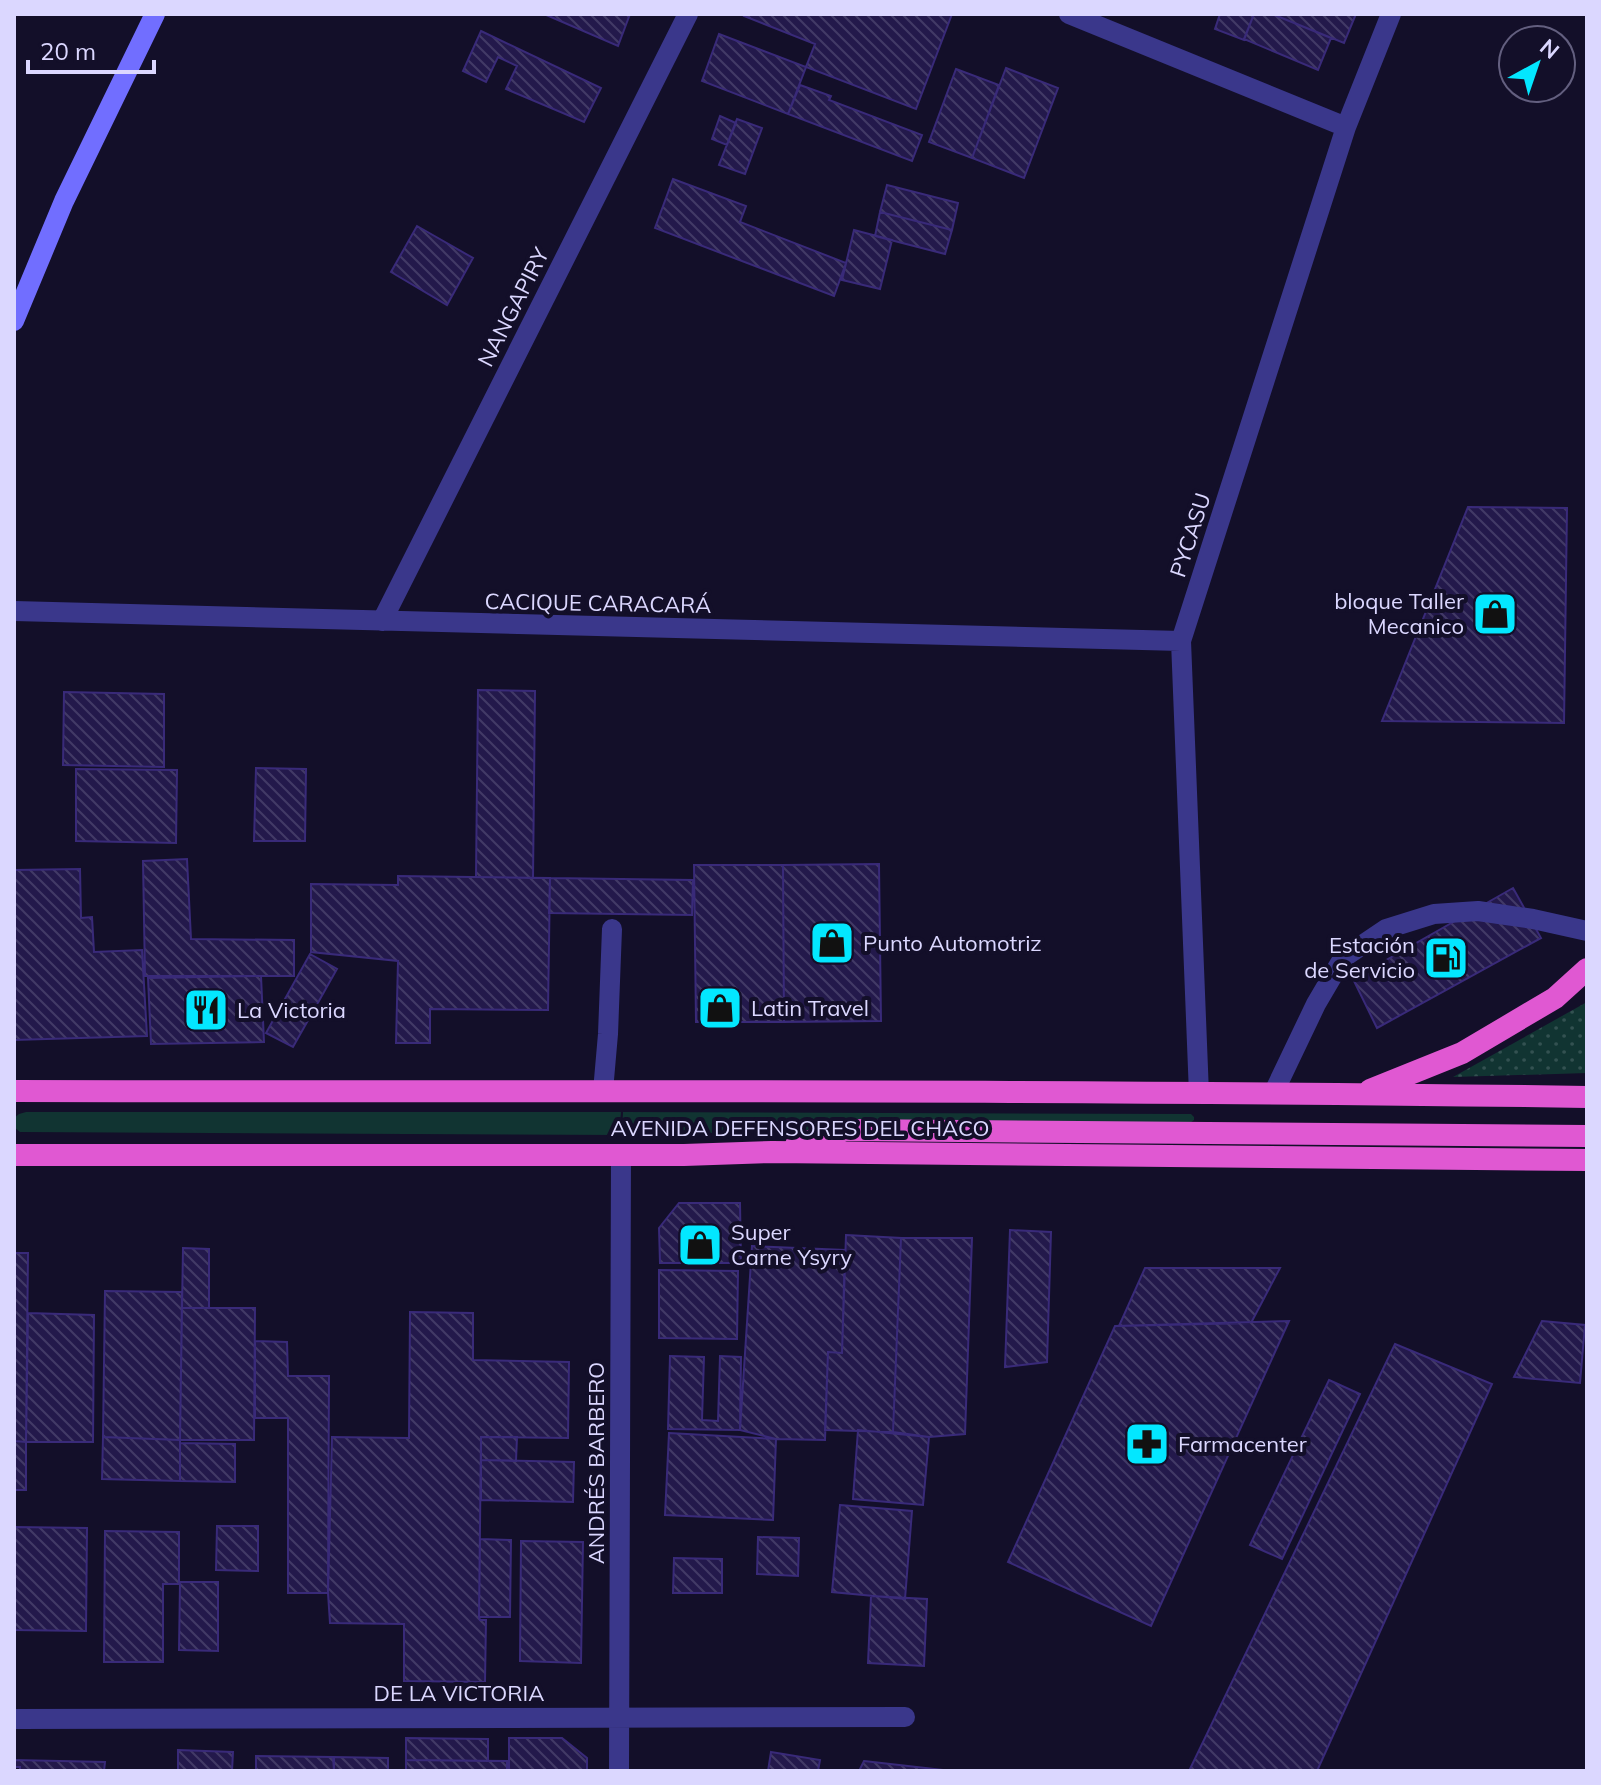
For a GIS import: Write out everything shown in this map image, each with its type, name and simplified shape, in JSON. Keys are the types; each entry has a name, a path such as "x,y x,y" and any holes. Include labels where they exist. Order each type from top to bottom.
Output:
{"highway":[{"path":"1359,1094 1462,1053 1555,998 1587,969"},
{"name":"AVENIDA DEFENSORES DEL CHACO","path":"14,1091 1587,1097"},
{"path":"772,1152 846,1130 1587,1136"},
{"name":"AVENIDA DEFENSORES DEL CHACO","path":"14,1155 684,1155 772,1152 1587,1160"}],"main road":[{"path":"14,321 64,201 155,14"}],"street":[{"name":"NANGAPIRY","path":"382,621 688,14"},
{"path":"1069,14 1346,127"},
{"name":"PYCASU","path":"1199,1094 1181,641 1346,127 1391,14"},
{"name":"CACIQUE CARACARÁ","path":"14,611 1181,641"},
{"path":"1273,1094 1316,1004 1343,958 1386,929 1434,914 1478,911 1587,931"},
{"path":"603,1091 612,929"},
{"name":"ANDRÉS BARBERO","path":"619,1771 621,1154"},
{"name":"DE LA VICTORIA","path":"14,1719 905,1717"}],"green space":[{"path":"1587,1002 1587,1073 1453,1077"},
{"path":"26,1112 621,1112 619,1135 20,1132 14,1127 14,1118"},
{"path":"623,1112 1191,1114 1194,1120 1190,1123 622,1135"}],"building":[{"path":"544,14 630,14 618,46"},
{"path":"745,14 952,14 916,109 806,67 815,44"},
{"path":"1220,14 1254,14 1244,40 1215,29"},
{"path":"1254,14 1272,14 1331,38 1318,70 1244,39"},
{"path":"1272,14 1356,14 1344,43"},
{"path":"481,31 601,88 584,122 506,89 517,66 498,57 486,82 463,71"},
{"path":"719,34 806,67 788,114 702,81"},
{"path":"1006,68 1058,88 1024,178 972,158"},
{"path":"956,69 999,85 972,158 929,142"},
{"path":"800,85 831,96 829,100 922,135 912,161 788,114"},
{"path":"720,116 736,123 727,145 712,139"},
{"path":"737,119 762,128 745,174 719,165"},
{"path":"673,179 746,206 740,222 846,263 834,296 655,228"},
{"path":"887,185 958,203 952,230 880,212"},
{"path":"880,212 952,230 945,254 875,236"},
{"path":"417,226 473,258 447,305 391,272"},
{"path":"854,230 892,240 880,289 842,280"},
{"name":"bloque Taller Mecanico","path":"1468,507 1567,508 1564,723 1382,721"},
{"path":"478,690 535,691 533,878 476,877"},
{"path":"64,692 164,694 164,767 63,765"},
{"path":"256,768 306,769 305,841 254,841"},
{"path":"76,769 177,770 176,843 76,841"},
{"path":"187,859 191,939 294,940 294,976 145,976 143,861"},
{"name":"Punto Automotriz","path":"879,864 881,1021 784,1022 783,865"},
{"path":"694,865 783,865 784,1022 696,1022"},
{"path":"80,869 81,918 92,917 94,952 142,950 147,1036 14,1040 14,870"},
{"path":"398,876 550,878 548,1010 430,1009 430,1043 396,1043 398,961 311,952 311,884 398,885"},
{"path":"550,878 693,880 692,915 549,913"},
{"name":"Estación de Servicio","path":"1513,888 1541,938 1377,1028 1353,979"},
{"path":"310,954 337,969 293,1047 266,1033"},
{"name":"La Victoria","path":"261,976 264,1042 151,1044 148,978"},
{"name":"Super Carne Ysyry","path":"679,1203 740,1203 741,1263 660,1263 659,1228"},
{"path":"1010,1230 1051,1232 1047,1362 1005,1367"},
{"path":"846,1235 901,1238 893,1432 825,1430 828,1352 842,1353"},
{"path":"901,1238 972,1238 965,1434 929,1437 893,1432"},
{"path":"752,1246 845,1250 842,1353 828,1352 825,1440 776,1439 740,1430"},
{"path":"183,1248 209,1249 209,1308 182,1308"},
{"path":"14,1253 28,1253 26,1442 14,1441"},
{"path":"1145,1268 1280,1268 1251,1323 1119,1326"},
{"path":"659,1270 738,1271 737,1339 659,1338"},
{"path":"105,1291 182,1292 180,1440 103,1437"},
{"path":"182,1308 255,1308 254,1440 180,1440"},
{"path":"410,1312 473,1313 473,1360 569,1362 568,1438 481,1437 479,1617 486,1620 485,1682 404,1681 404,1624 330,1623 332,1437 409,1438"},
{"path":"28,1313 94,1315 93,1442 26,1442"},
{"name":"Farmacenter","path":"1289,1321 1151,1626 1008,1562 1115,1326"},
{"path":"1542,1321 1585,1325 1580,1383 1514,1377"},
{"path":"255,1341 287,1342 288,1376 329,1376 328,1593 288,1593 288,1418 255,1418"},
{"path":"1395,1344 1492,1384 1317,1771 1189,1771"},
{"path":"670,1356 704,1357 702,1420 718,1421 720,1356 741,1357 740,1430 668,1429"},
{"path":"1329,1380 1360,1394 1282,1559 1250,1545"},
{"path":"858,1430 929,1437 923,1505 853,1499"},
{"path":"669,1433 776,1439 773,1520 665,1515"},
{"path":"103,1437 180,1440 180,1481 102,1479"},
{"path":"481,1437 517,1437 516,1461 481,1460"},
{"path":"14,1441 26,1442 26,1490 14,1490"},
{"path":"180,1443 235,1444 235,1482 180,1481"},
{"path":"481,1460 574,1462 573,1502 481,1500"},
{"path":"840,1505 912,1511 905,1599 832,1592"},
{"path":"217,1526 258,1526 258,1571 216,1570"},
{"path":"14,1527 87,1528 86,1631 14,1630"},
{"path":"105,1531 179,1532 179,1584 163,1584 163,1662 104,1662"},
{"path":"758,1537 799,1538 798,1576 757,1574"},
{"path":"480,1539 511,1540 510,1617 479,1617"},
{"path":"521,1541 583,1542 581,1663 520,1661"},
{"path":"674,1558 722,1559 722,1593 673,1593"},
{"path":"180,1582 218,1582 218,1651 179,1650"},
{"path":"871,1596 927,1599 924,1666 868,1663"},
{"path":"406,1738 488,1739 488,1761 406,1760"},
{"path":"509,1738 562,1738 587,1758 587,1771 509,1771"},
{"path":"178,1750 233,1752 232,1771 178,1771"},
{"path":"771,1752 820,1760 818,1771 768,1771"},
{"path":"256,1756 333,1757 334,1771 256,1771"},
{"path":"334,1757 388,1758 388,1771 334,1771"},
{"path":"14,1760 105,1762 104,1771 20,1771 20,1767 14,1767"},
{"path":"406,1760 507,1761 507,1771 406,1771"},
{"path":"864,1761 952,1771 859,1771"}],"place":[{"name":"bloque Taller Mecanico","path":"1495,614"},
{"name":"Punto Automotriz","path":"832,943"},
{"name":"Estación de Servicio","path":"1446,958"},
{"name":"Latin Travel","path":"720,1008"},
{"name":"La Victoria","path":"206,1010"},
{"name":"Super Carne Ysyry","path":"700,1245"},
{"name":"Farmacenter","path":"1147,1444"}]}
